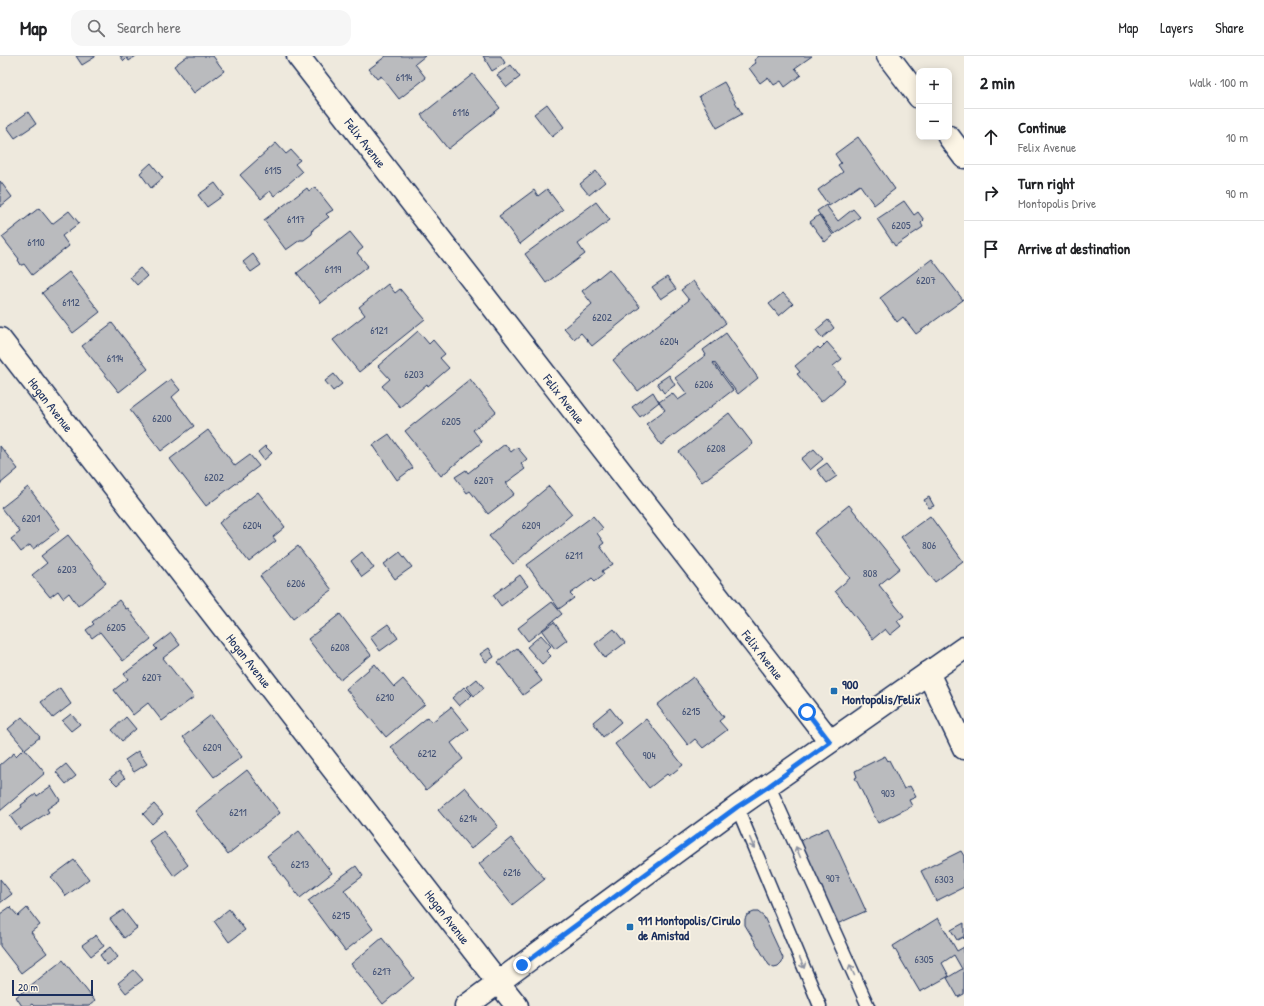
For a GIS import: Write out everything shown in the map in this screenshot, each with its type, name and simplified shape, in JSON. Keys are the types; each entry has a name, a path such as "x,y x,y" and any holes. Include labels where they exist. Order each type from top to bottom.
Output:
{"street":[{"name":"Felix Avenue","path":"298,56 830,742"},
{"path":"888,56 916,93"},
{"path":"951,140 964,157"},
{"name":"Hogan Avenue","path":"0,339 517,1006"},
{"path":"473,1004 498,982 737,807 964,648"},
{"path":"928,672 964,748"}],"lane":[{"path":"769,786 868,1006"},
{"path":"737,807 820,1006"}],"building":[{"path":"76,56 95,56 95,57 82,65"},
{"path":"120,56 136,56 129,61 127,58 124,61"},
{"path":"187,56 213,56 224,71 194,93 174,66"},
{"path":"386,56 425,56 415,64 426,78 399,99 381,76 377,79 369,69"},
{"path":"483,56 501,56 505,63 492,71"},
{"path":"759,56 812,56 795,68 801,75 785,87 781,81 774,85 768,77 760,83 749,68 756,63 754,60"},
{"path":"511,65 520,77 507,87 497,75"},
{"path":"473,74 500,108 448,149 421,115"},
{"path":"724,82 742,114 717,128 699,96"},
{"path":"547,104 564,127 552,137 534,114"},
{"path":"28,112 36,124 15,138 7,127"},
{"path":"858,137 895,189 874,205 860,185 829,206 818,190 843,172 838,165 841,163 835,154"},
{"path":"276,143 286,154 291,150 300,160 295,164 302,172 274,196 270,191 261,199 240,175"},
{"path":"151,163 163,178 151,188 140,173"},
{"path":"596,171 605,182 589,195 580,184"},
{"path":"0,181 12,197 0,207"},
{"path":"215,183 224,195 207,207 198,195"},
{"path":"315,187 333,210 326,214 329,217 313,229 312,234 286,250 264,220 307,188 309,191"},
{"path":"547,189 563,210 520,244 499,216 534,190 538,196"},
{"path":"904,201 914,215 918,212 924,220 921,223 923,227 895,246 877,219"},
{"path":"596,202 610,220 578,244 585,254 546,283 525,254"},
{"path":"826,205 838,221 853,209 860,217 834,234 817,211"},
{"path":"39,208 52,224 69,211 79,223 62,236 69,246 32,275 24,264 21,265 18,260 19,259 2,237"},
{"path":"819,215 833,235 825,242 810,222"},
{"path":"350,232 363,248 357,253 368,266 321,303 297,273"},
{"path":"253,254 261,265 251,272 243,262"},
{"path":"932,259 963,300 916,334 903,317 897,322 880,298"},
{"path":"140,268 147,276 137,285 130,277"},
{"path":"609,269 640,307 592,346 581,333 574,339 564,328 592,304 582,291"},
{"path":"69,272 100,312 73,333 42,293"},
{"path":"667,277 676,289 661,299 652,287"},
{"path":"693,281 726,323 638,391 613,360 689,300 681,290"},
{"path":"388,284 395,293 400,289 425,319 359,372 333,340 365,315 359,307"},
{"path":"783,293 793,304 779,316 769,304"},
{"path":"828,320 834,328 822,338 816,330"},
{"path":"112,323 148,369 119,392 82,346"},
{"path":"418,331 429,344 433,340 445,354 440,358 449,368 400,407 382,386 390,379 378,366"},
{"path":"726,333 758,378 738,394 714,362 713,363 733,390 661,445 646,424 665,410 659,402 672,393 678,400 687,394 675,378 706,355 703,350"},
{"path":"827,342 842,359 833,366 845,381 821,402 797,374 800,372 795,366 818,347 820,349"},
{"path":"334,374 342,384 333,391 325,381"},
{"path":"669,375 675,385 664,393 657,383"},
{"path":"171,379 180,390 172,397 194,426 161,451 130,410"},
{"path":"470,379 496,412 473,430 482,442 441,476 405,431"},
{"path":"653,392 659,402 640,417 632,407"},
{"path":"729,413 753,444 702,482 679,452"},
{"path":"208,430 235,466 250,455 259,466 206,506 170,459"},
{"path":"389,434 413,468 397,480 373,445"},
{"path":"505,444 511,452 517,447 527,459 521,464 525,469 506,483 514,494 488,514 470,491 467,493 455,477 466,470 468,473"},
{"path":"0,446 18,469 0,484"},
{"path":"265,446 272,453 264,460 258,452"},
{"path":"814,449 823,459 810,470 801,459"},
{"path":"827,463 837,476 827,483 817,470"},
{"path":"549,486 572,514 513,564 489,536"},
{"path":"28,487 60,529 33,549 30,545 21,552 11,539 20,532 1,508"},
{"path":"258,492 285,527 273,537 276,541 249,562 219,523"},
{"path":"929,497 934,506 929,508 924,500"},
{"path":"849,505 900,568 879,585 904,616 897,621 901,626 890,635 885,629 873,639 835,591 850,578 814,533"},
{"path":"593,516 603,528 597,533 604,543 600,546 613,564 602,571 604,574 595,581 592,578 570,594 574,598 559,609 527,565"},
{"path":"930,516 963,561 935,582 901,537"},
{"path":"68,535 106,583 78,606 69,593 63,598 58,591 50,597 32,575 47,563 41,556"},
{"path":"298,546 332,590 293,619 260,576"},
{"path":"362,552 374,568 362,577 351,561"},
{"path":"400,552 412,567 395,579 384,564"},
{"path":"520,575 528,586 501,606 493,595"},
{"path":"119,600 126,609 128,608 151,639 123,661 100,632 92,638 86,630 94,624 92,622"},
{"path":"552,602 562,614 528,641 518,628"},
{"path":"340,614 371,655 340,680 308,639"},
{"path":"554,622 567,640 555,649 542,631"},
{"path":"388,624 398,638 380,651 370,637"},
{"path":"614,629 625,643 605,658 595,644"},
{"path":"171,633 180,645 163,658 194,697 162,721 148,703 133,715 114,690 128,679 124,674 157,649 154,646"},
{"path":"541,635 551,646 546,651 551,656 542,664 527,647"},
{"path":"489,648 494,657 486,662 480,654"},
{"path":"517,648 542,681 523,695 498,662"},
{"path":"375,664 394,687 403,679 425,704 386,737 346,689"},
{"path":"693,677 724,717 719,721 727,730 703,748 695,739 688,745 657,705"},
{"path":"477,679 484,688 474,696 467,687"},
{"path":"464,687 472,695 459,706 452,698"},
{"path":"60,688 71,704 53,718 41,702"},
{"path":"451,707 469,729 451,743 463,759 426,790 391,747 428,717 432,722"},
{"path":"610,708 621,722 603,737 593,722"},
{"path":"71,714 80,724 71,731 62,721"},
{"path":"211,715 242,757 214,777 183,737"},
{"path":"22,717 40,737 25,749 45,773 0,811 0,765 14,753 16,756 24,748 8,729"},
{"path":"126,717 136,729 122,741 112,730"},
{"path":"646,719 683,765 669,776 667,774 649,788 615,744"},
{"path":"138,751 147,764 134,772 125,760"},
{"path":"885,756 888,761 889,760 904,789 910,786 916,797 909,800 912,806 878,823 855,778 857,777 855,771"},
{"path":"66,764 76,776 66,784 56,772"},
{"path":"247,770 280,813 228,854 195,811"},
{"path":"119,771 125,778 117,785 110,778"},
{"path":"51,786 60,800 47,809 49,812 20,830 10,816 22,807 21,805 36,794 37,796"},
{"path":"465,787 498,826 471,849 438,810"},
{"path":"154,804 163,814 152,824 143,814"},
{"path":"828,828 866,911 837,924 799,841"},
{"path":"163,831 188,865 174,876 149,841"},
{"path":"299,831 332,873 300,898 267,856"},
{"path":"511,838 545,879 512,905 479,864"},
{"path":"961,851 964,856 964,887 936,901 921,871"},
{"path":"74,860 89,879 66,896 51,877"},
{"path":"356,866 363,876 344,890 373,929 345,951 308,901"},
{"path":"0,879 12,894 0,903"},
{"path":"10,907 18,916 27,908 40,925 31,932 47,953 21,973 0,946 0,914"},
{"path":"229,909 245,930 229,942 214,921"},
{"path":"123,910 137,928 124,938 110,919"},
{"path":"758,912 764,917 783,958 782,963 778,967 774,968 769,965 745,925 747,915"},
{"path":"938,918 957,951 964,947 964,994 958,997 947,978 962,969 954,955 942,963 949,976 920,992 893,946"},
{"path":"964,923 964,939 963,937 957,940 951,930"},
{"path":"96,935 104,946 91,956 82,945"},
{"path":"382,938 414,978 383,1004 351,964"},
{"path":"110,947 118,957 107,965 100,955"},
{"path":"63,960 95,1001 89,1006 34,1006 32,1004 29,1006 22,1006 16,997"},
{"path":"134,970 143,980 126,993 118,983"}],"place":[{"name":"900 Montopolis/Felix","path":"834,691"},
{"name":"911 Montopolis/Cirulo de Amistad","path":"630,927"}],"route":[{"path":"522,965 737,807 830,742 807,712"}]}
